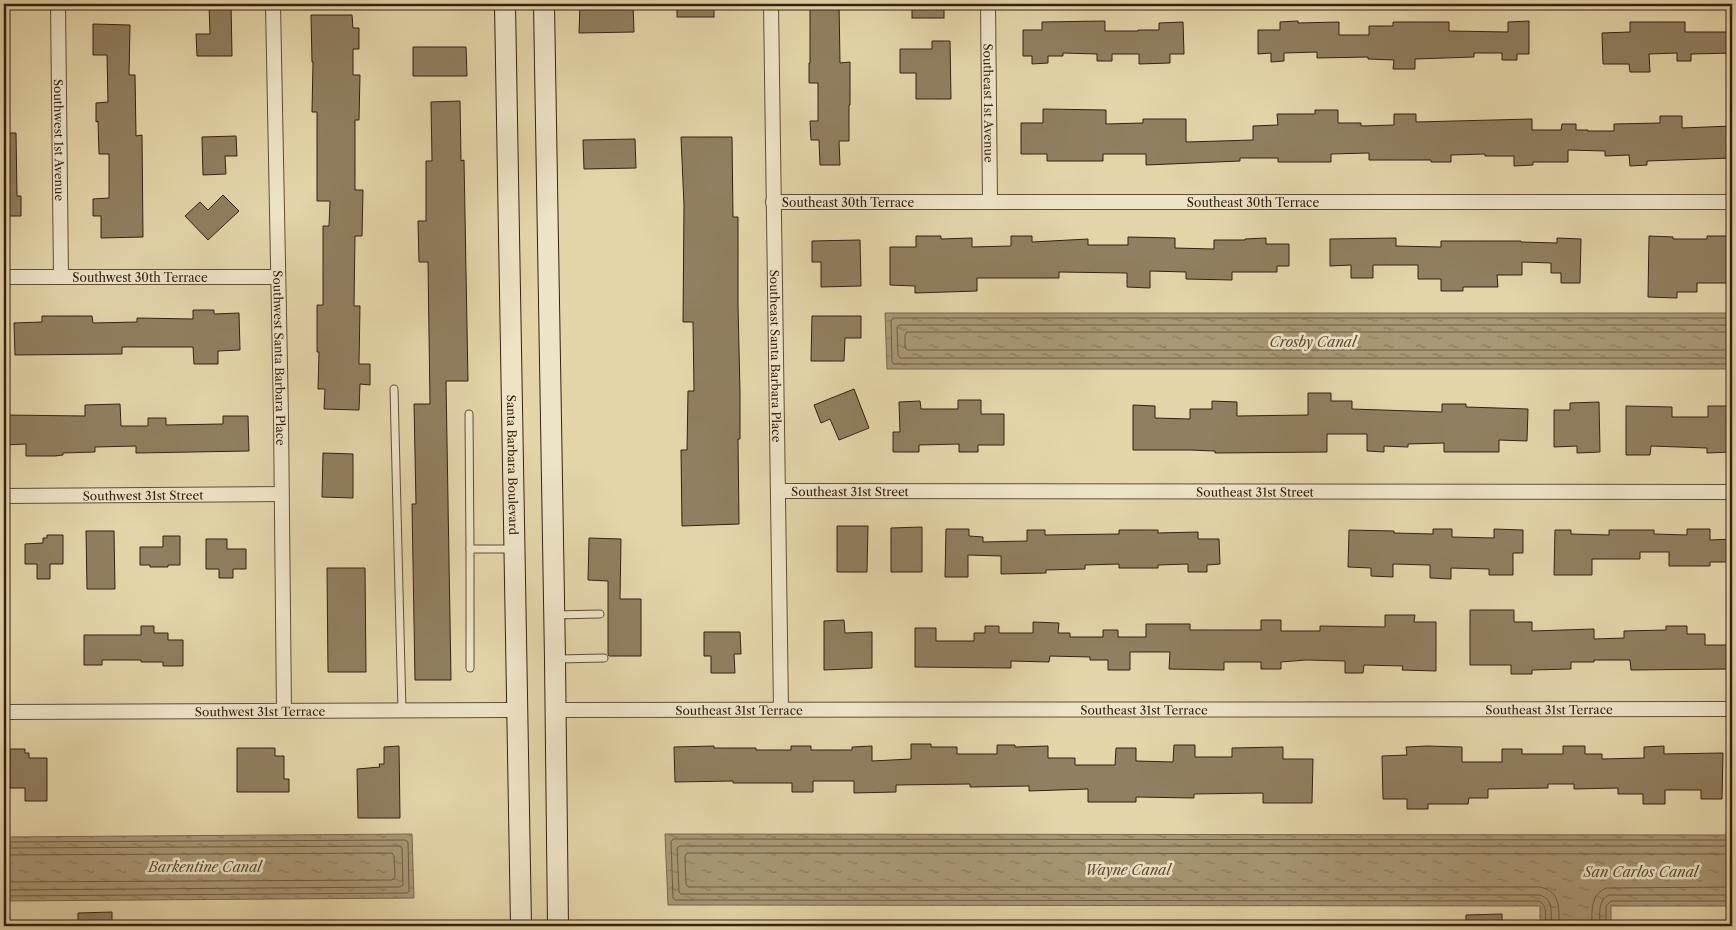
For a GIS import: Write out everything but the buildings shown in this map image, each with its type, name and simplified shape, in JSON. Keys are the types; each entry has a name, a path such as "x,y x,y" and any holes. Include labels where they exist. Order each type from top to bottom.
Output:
{"main road":[{"name":"Santa Barbara Boulevard","path":"505,4 521,926"},
{"path":"544,4 558,926"}],"street":[{"name":"Southwest 1st Avenue","path":"58,4 61,277"},
{"name":"Southwest Santa Barbara Place","path":"273,4 284,711"},
{"name":"Southeast Santa Barbara Place","path":"771,4 781,709"},
{"name":"Southeast 1st Avenue","path":"988,4 990,201"},
{"name":"Southeast 30th Terrace","path":"773,202 1732,202"},
{"name":"Southwest 30th Terrace","path":"4,278 278,277"},
{"name":"Southeast 31st Street","path":"779,491 1732,492"},
{"name":"Southwest 31st Street","path":"4,496 281,494"},
{"name":"Southeast 31st Terrace","path":"556,710 1732,709"},
{"name":"Southwest 31st Terrace","path":"4,712 517,710"}],"lane":[{"path":"394,390 402,711"},
{"path":"468,414 470,668"},
{"path":"470,549 514,549"},
{"path":"554,615 600,614"},
{"path":"555,659 604,658"}],"water":[{"name":"Crosby Canal","path":"885,313 1732,313 1732,369 887,369"},
{"name":"Barkentine Canal","path":"412,834 414,898 4,901 4,837"},
{"path":"665,834 1732,835 1732,906 1611,906 1611,926 1540,926 1540,906 668,905"}],"water label":[{"name":"Wayne Canal","path":"1128,870"},
{"name":"San Carlos Canal","path":"1641,872"}]}
